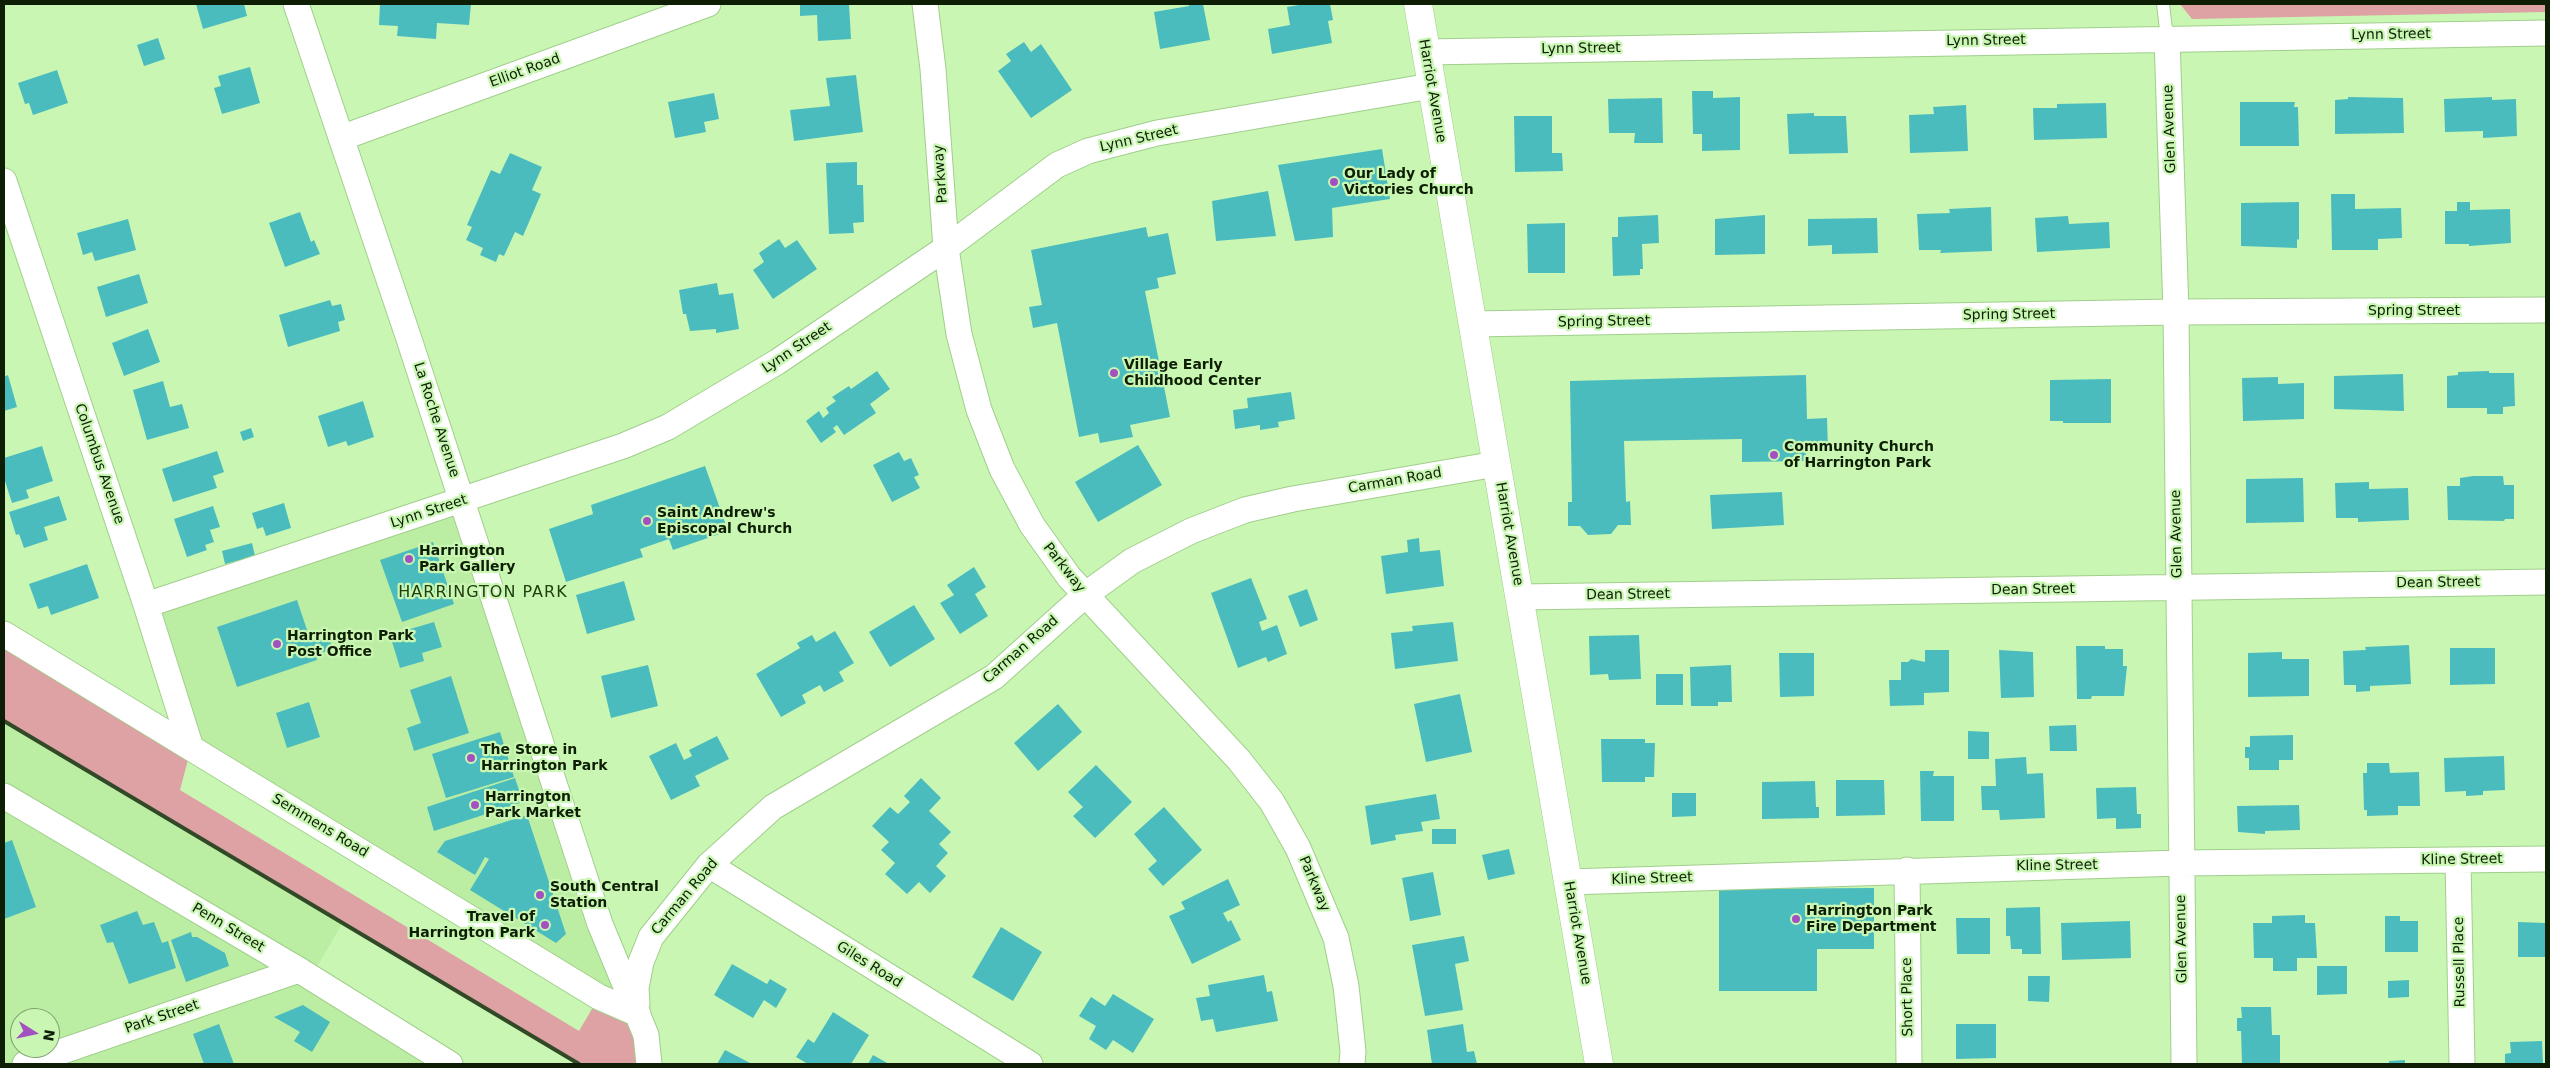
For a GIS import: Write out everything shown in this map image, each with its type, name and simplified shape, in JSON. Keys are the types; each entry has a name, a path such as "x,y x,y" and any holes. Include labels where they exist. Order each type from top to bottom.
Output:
{"street":[{"name":"La Roche Avenue","path":"296,4 462,501 600,924 646,1035 649,1064"},
{"name":"Elliot Road","path":"342,138 708,4"},
{"name":"Parkway","path":"926,4 933,69 946,248 959,334 979,410 1002,470 1032,525 1069,577 1239,760 1272,802 1298,848 1336,938 1346,986 1353,1051 1352,1064"},
{"name":"Harriot Avenue","path":"1418,4 1599,1064"},
{"name":"Lynn Street","path":"1426,52 2546,33"},
{"name":"Glen Avenue","path":"2167,38 2176,312 2184,1064"},
{"name":"Lynn Street","path":"146,605 462,501 623,446 668,428 777,362 946,248 1057,165 1088,151 1157,133 1431,86"},
{"name":"Columbus Avenue","path":"4,181 146,605 191,748"},
{"name":"Spring Street","path":"1472,324 2176,312 2546,310"},
{"name":"Carman Road","path":"638,1014 636,988 642,962 651,938 709,865 773,807 994,677 1085,595 1132,561 1191,531 1245,510 1293,499 1496,464"},
{"name":"Dean Street","path":"1520,596 2546,582"},
{"name":"Semmens Road","path":"4,634 599,997 638,1014"},
{"name":"Penn Street","path":"4,796 299,970 450,1064"},
{"name":"Kline Street","path":"1568,882 2181,863 2546,859"},
{"name":"Russell Place","path":"2458,860 2462,1064"},
{"name":"Giles Road","path":"709,865 1030,1064"},
{"name":"Short Place","path":"1907,870 1910,1064"},
{"name":"Park Street","path":"25,1064 299,970"}],"lane":[{"name":"Glen Avenue","path":"2164,4 2167,38"}],"shaded area":[{"path":"2180,4 2546,4 2546,12 2192,19"},
{"path":"462,501 638,1014 191,748 146,605"},
{"path":"4,634 191,748 180,790 579,1031 599,997 638,1014 649,1064 579,1064 4,721"},
{"path":"4,721 342,924 311,977 450,1064 4,1064"}],"building":[{"path":"196,4 244,4 247,16 203,29"},
{"path":"380,4 471,4 469,25 437,23 436,39 397,36 398,26 379,25"},
{"path":"800,4 849,4 851,39 818,41 817,15 800,16"},
{"path":"1189,4 1203,4 1210,40 1160,49 1154,12 1189,6"},
{"path":"1305,4 1330,4 1333,20 1328,21 1332,43 1272,54 1268,29 1290,25 1287,7"},
{"path":"158,38 165,59 144,66 137,45"},
{"path":"1024,42 1031,52 1041,44 1072,90 1031,118 998,71 1011,61 1006,54"},
{"path":"250,67 260,103 222,114 214,88 221,86 218,76"},
{"path":"57,70 68,103 33,115 29,103 25,104 18,83"},
{"path":"856,75 863,132 794,141 790,110 830,106 826,78"},
{"path":"1692,91 1713,91 1713,98 1740,97 1740,150 1702,151 1702,134 1693,134"},
{"path":"714,93 719,119 704,122 706,132 675,138 668,102"},
{"path":"2348,97 2403,98 2404,133 2335,134 2335,100 2348,99"},
{"path":"2492,97 2492,100 2516,99 2517,136 2483,138 2483,131 2445,132 2444,99"},
{"path":"1662,98 1663,143 1634,143 1635,133 1609,133 1608,99"},
{"path":"2240,102 2295,102 2294,107 2298,107 2299,146 2240,146"},
{"path":"2106,103 2107,138 2034,140 2033,108 2057,108 2057,104"},
{"path":"1966,105 1968,151 1910,153 1909,115 1934,114 1933,107"},
{"path":"1814,113 1814,116 1846,116 1848,153 1789,154 1787,114"},
{"path":"1514,116 1552,116 1552,153 1562,153 1563,171 1515,172"},
{"name":"Our Lady of Victories Church","path":"1382,149 1390,199 1332,208 1333,237 1295,241 1278,165"},
{"path":"510,153 542,167 532,190 541,194 523,236 515,232 504,256 499,254 496,262 480,255 483,248 466,240 472,227 467,225 491,170 500,174"},
{"path":"857,162 857,185 863,185 864,222 853,223 854,233 829,234 826,163"},
{"path":"1268,191 1276,236 1216,241 1212,201"},
{"path":"2331,194 2355,194 2355,209 2401,208 2402,238 2378,239 2378,250 2332,250"},
{"path":"2299,202 2299,240 2297,239 2297,248 2241,246 2241,203"},
{"path":"2457,202 2470,202 2470,210 2510,209 2511,243 2469,246 2469,244 2445,244 2445,211 2457,211"},
{"path":"1991,207 1992,251 1940,253 1941,250 1919,250 1917,214 1950,213 1949,209"},
{"path":"300,212 311,242 314,240 320,254 285,267 269,223"},
{"path":"1658,215 1659,243 1642,244 1643,269 1640,269 1640,275 1613,276 1612,237 1618,237 1618,217"},
{"path":"1765,215 1765,254 1715,255 1715,219"},
{"path":"2068,216 2069,224 2109,222 2110,248 2037,252 2035,218"},
{"path":"1877,218 1878,253 1832,254 1832,245 1808,246 1808,219"},
{"path":"128,219 136,250 95,261 92,252 83,255 77,233"},
{"path":"1565,223 1565,273 1528,273 1527,224"},
{"name":"Village Early Childhood Center","path":"1146,227 1148,237 1168,233 1176,274 1157,278 1159,288 1145,291 1170,417 1130,425 1133,437 1100,443 1098,433 1079,437 1057,323 1033,328 1029,307 1042,305 1031,250"},
{"path":"779,239 785,248 797,240 817,269 773,299 753,270 764,262 759,253"},
{"path":"139,274 148,303 106,317 97,287"},
{"path":"717,283 719,295 733,293 739,329 716,333 716,329 690,331 686,314 683,314 679,290"},
{"path":"330,300 332,306 341,304 345,320 338,322 340,331 288,347 279,315"},
{"path":"148,329 160,362 124,376 112,343"},
{"path":"877,371 890,389 870,404 876,413 844,435 837,425 833,428 836,432 821,443 806,421 819,411 823,418 829,413 826,408 836,401 832,397 849,386 851,389"},
{"path":"2489,371 2489,373 2514,373 2515,406 2503,407 2503,414 2487,414 2487,408 2447,408 2447,376 2458,375 2458,372"},
{"path":"2403,374 2404,411 2334,409 2334,376"},
{"path":"8,375 17,407 4,411 4,377"},
{"name":"Community Church of Harrington Park","path":"1806,375 1807,419 1827,418 1828,449 1806,450 1806,461 1742,462 1742,439 1624,441 1626,502 1630,501 1631,525 1618,525 1611,534 1588,535 1580,526 1568,526 1568,502 1572,502 1570,381"},
{"path":"2278,377 2278,384 2304,383 2304,419 2243,421 2242,378"},
{"path":"2111,379 2111,423 2063,423 2063,421 2050,421 2050,380"},
{"path":"163,381 170,407 182,404 189,428 147,440 133,390"},
{"path":"1291,392 1295,419 1278,422 1279,427 1260,430 1260,425 1235,429 1233,410 1248,408 1247,398"},
{"path":"363,401 374,437 348,446 346,441 328,447 318,416"},
{"path":"251,428 254,437 243,441 240,432"},
{"path":"1138,445 1162,485 1098,522 1075,482"},
{"path":"42,446 53,481 26,490 29,498 12,503 4,478 4,458"},
{"path":"217,451 224,472 213,476 217,488 173,502 162,469"},
{"path":"899,452 904,461 911,458 919,475 914,477 920,488 892,502 873,465"},
{"name":"Saint Andrew's Episcopal Church","path":"705,466 728,531 673,550 669,539 640,549 643,557 566,582 549,529 593,514 591,505"},
{"path":"2503,476 2504,485 2514,485 2514,519 2505,519 2504,521 2448,520 2447,486 2460,486 2460,478"},
{"path":"2303,478 2304,522 2246,523 2246,479"},
{"path":"2369,482 2369,489 2408,488 2409,520 2358,522 2358,518 2336,518 2335,483"},
{"path":"1782,492 1784,525 1712,529 1710,495"},
{"path":"59,496 67,520 44,527 48,540 24,548 19,534 16,535 9,512"},
{"path":"284,503 291,528 266,536 263,527 257,529 252,513"},
{"path":"213,506 220,527 210,530 214,542 205,545 207,550 187,557 174,519"},
{"path":"1419,538 1420,552 1440,550 1444,586 1386,594 1381,556 1408,552 1407,540"},
{"path":"433,542 454,604 402,622 380,560"},
{"path":"252,543 255,556 225,564 222,551"},
{"path":"87,564 99,598 51,615 48,606 38,609 29,584"},
{"path":"974,567 986,587 975,594 988,616 960,634 940,603 954,595 947,585"},
{"path":"1251,578 1267,619 1259,622 1262,631 1277,625 1287,654 1268,662 1266,657 1238,668 1211,593"},
{"path":"624,581 635,620 587,634 576,595"},
{"path":"1307,589 1318,620 1300,627 1288,596"},
{"name":"Harrington Park Post Office","path":"297,600 310,639 327,633 333,649 316,655 317,660 237,687 217,627"},
{"path":"914,605 935,639 890,667 869,632"},
{"path":"434,622 442,647 422,653 424,661 400,668 390,635"},
{"path":"1453,622 1458,661 1395,669 1391,633 1413,631 1412,626"},
{"path":"835,631 854,663 839,672 844,681 824,692 820,685 802,695 806,703 781,717 756,674 800,648 797,643 812,635 816,642"},
{"path":"1639,635 1641,679 1609,680 1608,674 1590,675 1589,636"},
{"path":"2409,645 2411,684 2370,686 2370,691 2356,692 2356,685 2344,685 2343,651 2366,650 2365,647"},
{"path":"2076,646 2105,646 2105,649 2123,649 2123,666 2127,666 2124,696 2092,696 2091,699 2077,699"},
{"path":"2450,648 2495,648 2495,684 2450,685"},
{"path":"1925,650 1949,650 1949,692 1924,693 1924,705 1890,706 1889,680 1901,680 1901,662 1908,662 1911,659 1925,662"},
{"path":"1999,650 2033,652 2034,697 2001,698"},
{"path":"2282,652 2282,659 2309,659 2309,696 2248,697 2248,653"},
{"path":"1779,653 1814,653 1814,696 1780,697"},
{"path":"648,665 658,706 611,718 601,676"},
{"path":"1731,665 1732,702 1718,702 1718,706 1691,706 1690,667"},
{"path":"1656,674 1683,674 1683,705 1656,705"},
{"path":"451,676 469,733 414,751 407,728 421,723 410,690"},
{"path":"1460,694 1472,752 1426,762 1414,704"},
{"path":"309,702 320,737 287,748 276,713"},
{"path":"1058,704 1082,732 1038,771 1014,743"},
{"path":"2076,725 2077,751 2050,751 2049,726"},
{"path":"1968,731 1989,732 1989,759 1968,759"},
{"name":"The Store in Harrington Park","path":"500,732 514,777 446,798 432,754"},
{"path":"2293,735 2293,760 2279,760 2279,770 2249,770 2249,758 2245,758 2245,747 2250,747 2250,736"},
{"path":"717,736 729,759 695,776 700,786 671,800 649,756 676,743 684,760 692,756 689,750"},
{"path":"1601,739 1645,739 1645,743 1655,743 1654,777 1645,777 1645,782 1602,782"},
{"path":"2504,756 2505,790 2483,791 2483,795 2466,796 2466,791 2445,792 2444,758"},
{"path":"2026,757 2027,774 2043,773 2045,818 2000,820 1999,810 1982,810 1981,786 1996,786 1995,759"},
{"path":"2367,763 2389,763 2390,773 2419,772 2420,806 2398,806 2398,815 2367,816 2367,810 2364,810 2363,773 2367,773"},
{"path":"1096,765 1132,802 1095,838 1073,816 1083,807 1068,792"},
{"path":"1920,771 1934,771 1933,776 1954,776 1954,821 1921,821"},
{"name":"Harrington Park Market","path":"515,778 523,802 434,831 427,807"},
{"path":"921,778 941,798 929,811 951,832 939,844 948,853 936,866 946,876 930,893 919,882 907,894 885,874 895,863 881,850 889,842 872,826 890,807 898,814 910,802 904,796"},
{"path":"1836,780 1884,780 1885,815 1836,816"},
{"path":"1815,781 1816,807 1819,807 1819,818 1762,819 1762,782"},
{"path":"2136,787 2137,814 2141,814 2141,828 2116,829 2116,818 2097,819 2096,788"},
{"path":"1672,793 1696,793 1696,816 1672,817"},
{"path":"1436,794 1440,819 1421,822 1423,831 1395,835 1396,840 1371,845 1365,806"},
{"path":"2299,805 2300,830 2265,831 2265,834 2238,832 2237,806"},
{"path":"1164,807 1202,850 1163,886 1148,869 1157,861 1134,834"},
{"path":"527,815 566,934 556,943 470,890 489,859 485,857 475,875 437,852 445,841"},
{"path":"1432,829 1456,829 1456,844 1432,844"},
{"path":"12,840 36,907 4,919 4,843"},
{"path":"1509,849 1515,874 1488,880 1482,855"},
{"path":"1433,872 1441,915 1410,921 1402,878"},
{"path":"1228,879 1240,905 1223,913 1228,922 1231,920 1241,940 1192,964 1169,916 1185,909 1181,902"},
{"name":"Harrington Park Fire Department","path":"1874,888 1874,949 1817,949 1817,991 1719,991 1719,889"},
{"path":"2040,907 2041,954 2022,954 2022,949 2011,949 2010,936 2006,936 2006,908"},
{"path":"137,911 143,925 154,922 162,943 168,941 176,968 129,984 113,942 107,943 100,925"},
{"path":"2305,915 2305,923 2315,923 2317,958 2297,958 2297,971 2273,971 2273,958 2254,958 2253,923 2272,923 2272,916"},
{"path":"2385,916 2400,916 2400,921 2418,921 2418,952 2385,952"},
{"path":"1956,918 1990,918 1990,954 1957,954"},
{"path":"2130,921 2131,958 2062,960 2061,923"},
{"path":"2518,922 2546,923 2546,957 2518,957"},
{"path":"1001,927 1042,952 1013,1001 972,977"},
{"path":"191,932 192,937 197,937 225,953 229,966 186,982 171,940"},
{"path":"1464,936 1469,961 1455,964 1463,1010 1425,1016 1412,945"},
{"path":"732,964 767,984 770,979 787,989 776,1008 764,1000 753,1018 714,995"},
{"path":"2317,966 2347,966 2347,994 2317,995"},
{"path":"1264,975 1267,992 1272,991 1278,1021 1216,1032 1213,1019 1201,1021 1196,998 1210,996 1208,985"},
{"path":"2028,976 2050,976 2049,1002 2028,1001"},
{"path":"2409,980 2409,997 2388,998 2388,981"},
{"path":"1113,994 1154,1019 1133,1053 1113,1040 1106,1050 1089,1039 1096,1026 1079,1016 1091,997 1105,1006"},
{"path":"303,1005 330,1022 312,1052 294,1041 300,1032 274,1017"},
{"path":"2241,1007 2271,1007 2272,1035 2280,1035 2280,1063 2242,1064 2241,1031 2237,1031 2237,1018 2242,1018"},
{"path":"833,1012 869,1035 851,1064 808,1064 796,1057 808,1039 814,1043"},
{"path":"219,1024 234,1064 204,1064 193,1034"},
{"path":"1463,1024 1467,1052 1474,1051 1477,1064 1432,1064 1427,1030"},
{"path":"1956,1024 1996,1024 1996,1058 1956,1059"},
{"path":"2542,1041 2543,1064 2505,1064 2505,1054 2511,1053 2510,1042"},
{"path":"725,1050 752,1064 717,1064"},
{"path":"873,1055 889,1064 868,1064"},
{"path":"2405,1060 2405,1064 2389,1064 2389,1061"}],"railway":[{"path":"4,721 579,1064"}],"place":[{"name":"Our Lady of Victories Church","path":"1334,182"},
{"name":"Village Early Childhood Center","path":"1114,373"},
{"name":"Community Church of Harrington Park","path":"1774,455"},
{"name":"Saint Andrew's Episcopal Church","path":"647,521"},
{"name":"Harrington Park Gallery","path":"409,559"},
{"name":"Harrington Park Post Office","path":"277,644"},
{"name":"The Store in Harrington Park","path":"471,758"},
{"name":"Harrington Park Market","path":"475,805"},
{"name":"South Central Station","path":"540,895"},
{"name":"Harrington Park Fire Department","path":"1796,919"},
{"name":"Travel of Harrington Park","path":"545,925"}],"district":[{"name":"HARRINGTON PARK","path":"483,593"}]}
